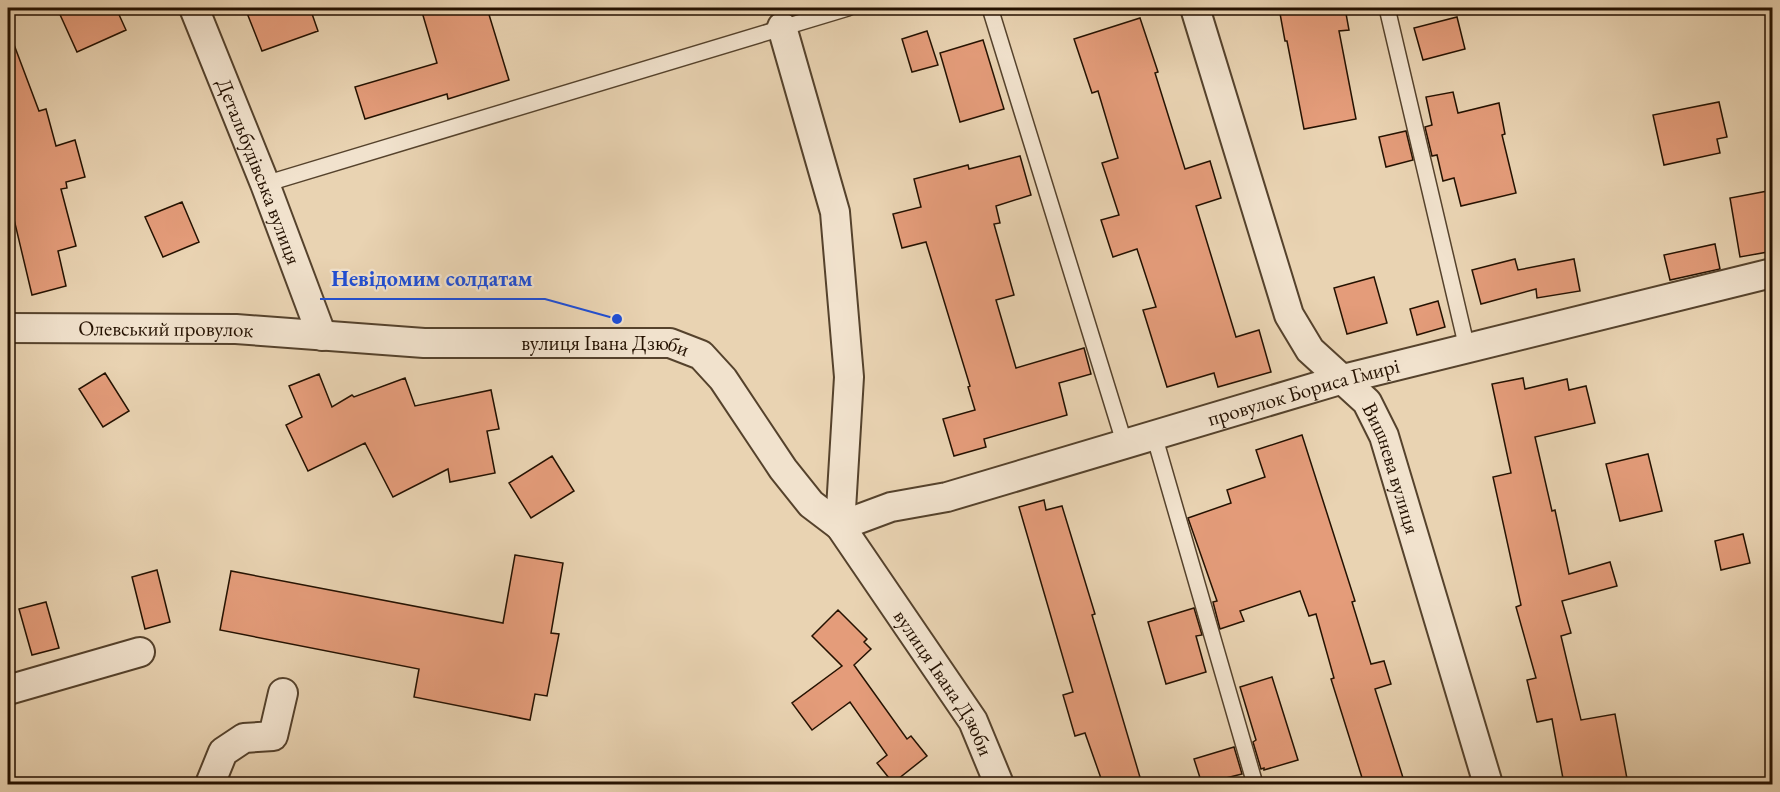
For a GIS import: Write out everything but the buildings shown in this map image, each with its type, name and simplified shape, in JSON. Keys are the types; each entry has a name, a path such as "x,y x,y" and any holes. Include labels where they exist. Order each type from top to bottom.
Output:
{"street":[{"name":"Детальбудівська вулиця","path":"194,8 265,184 322,336"},
{"name":"Вишнева вулиця","path":"1195,8 1289,315 1310,350 1367,402 1384,436 1488,784"},
{"path":"782,27 836,212 849,378 840,526"},
{"name":"провулок Бориса Гмирі","path":"840,526 891,507 947,497 1343,379 1773,273"},
{"name":"Олевський провулок","path":"8,328 236,329 322,336"},
{"name":"вулиця Івана Дзюби","path":"322,336 424,343 670,343 701,355 723,379 783,470 811,504 840,526 973,720 999,784"},
{"path":"8,690 140,652"},
{"path":"210,784 223,752 244,738 273,736 283,693"}],"lane":[{"path":"265,184 848,8"},
{"path":"990,8 1125,445"},
{"path":"1387,8 1467,348"},
{"path":"1154,435 1255,784"}],"place":[{"name":"Невідомим солдатам","path":"617,319"}]}
